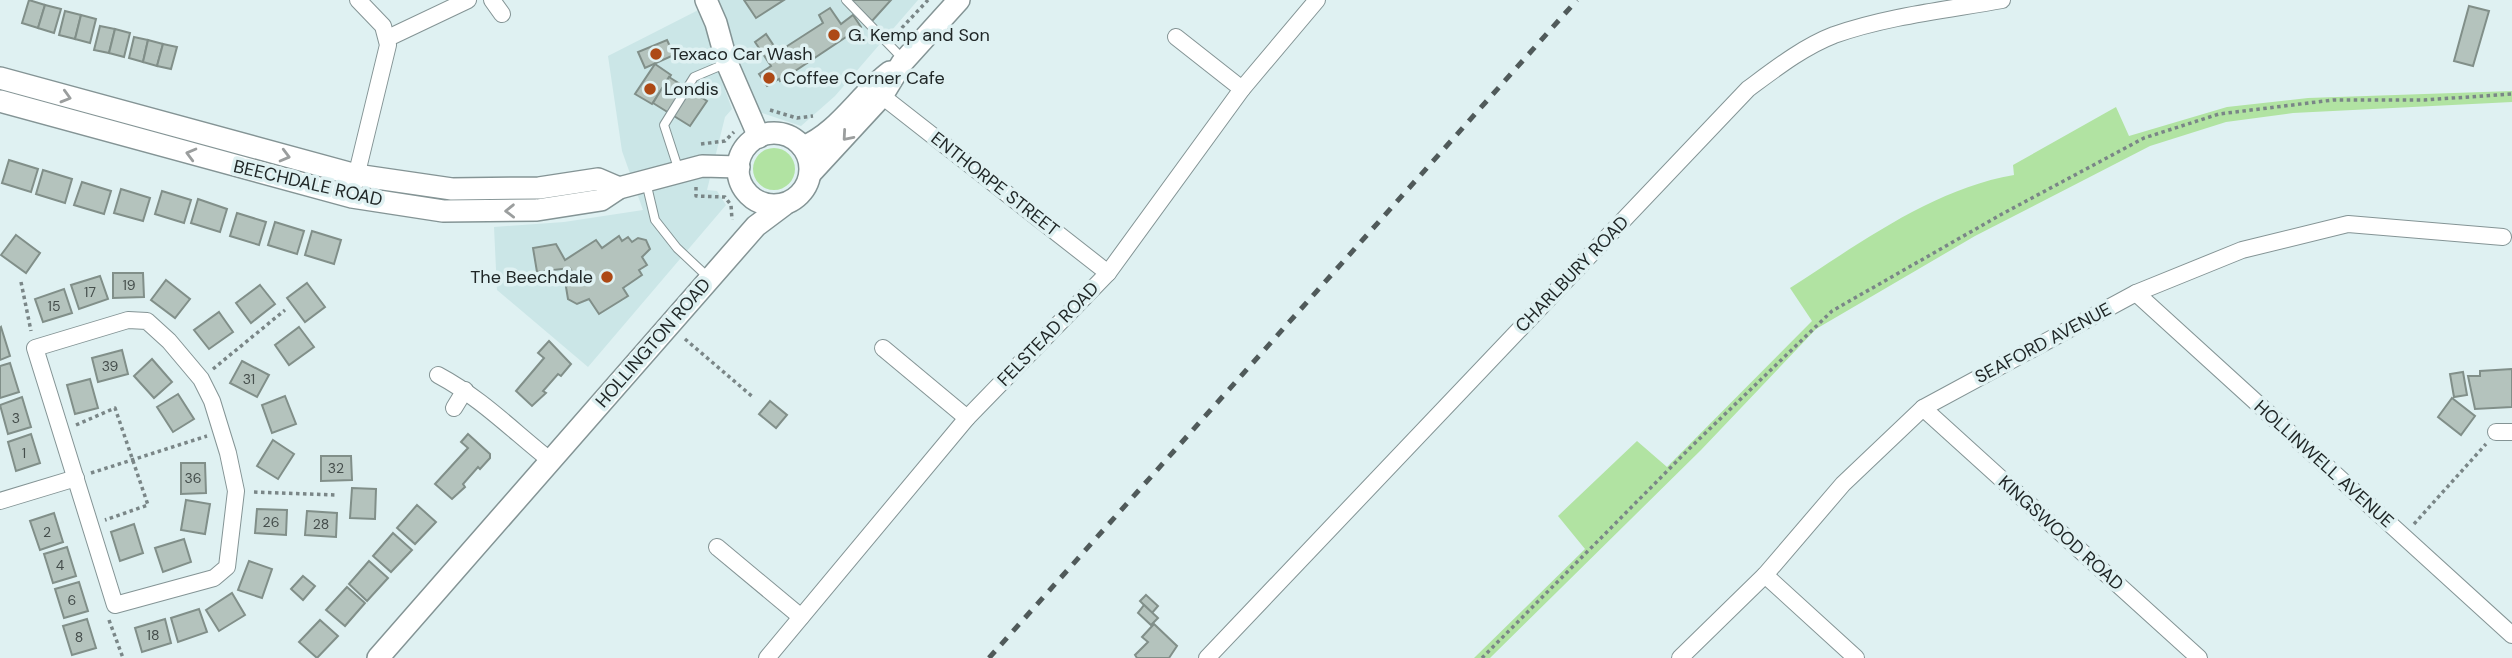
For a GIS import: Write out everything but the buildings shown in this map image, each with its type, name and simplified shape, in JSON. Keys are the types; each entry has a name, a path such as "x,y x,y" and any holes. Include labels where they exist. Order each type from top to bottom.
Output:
{"street":[{"path":"352,197 387,56 388,37 383,26 358,0"},
{"path":"388,37 468,0"},
{"path":"706,0 716,23 727,63 759,137"},
{"path":"810,174 809,160 803,147 796,140 778,133 759,137 745,149 738,177 743,186 773,204 801,193 810,174 882,96 903,62 959,0"},
{"name":"FELSTEAD ROAD","path":"766,658 967,418 1108,273 1242,89 1317,0"},
{"name":"CHARLBURY ROAD","path":"1207,658 1748,89 1787,60 1833,36 1888,20 2002,0"},
{"path":"1176,37 1242,89"},
{"path":"803,147 822,139 871,86 903,62"},
{"name":"BEECHDALE ROAD","path":"0,78 356,175 452,189 539,188 598,179 619,188"},
{"name":"ENTHORPE STREET","path":"882,96 1108,273"},
{"name":"BEECHDALE ROAD","path":"0,101 352,197 443,211 537,210 601,200 619,188 702,166 739,167"},
{"name":"HOLLINGTON ROAD","path":"378,658 757,226 773,204"},
{"name":"SEAFORD AVENUE","path":"1680,658 1765,575 1843,484 1923,408 2136,293 2242,250 2348,224 2503,237"},
{"name":"HOLLINWELL AVENUE","path":"2136,293 2512,635"},
{"path":"128,320 147,321 201,379 222,431 236,491 227,567 214,579 115,605 35,348 128,320"},
{"path":"883,348 967,418"},
{"path":"438,375 465,390 551,461"},
{"path":"454,408 465,390"},
{"name":"KINGSWOOD ROAD","path":"1923,408 2199,658"},
{"path":"0,501 76,478"},
{"path":"717,547 801,617"},
{"path":"1765,575 1856,658"}],"lane":[{"path":"846,0 903,62"},
{"path":"680,174 664,125 694,77 727,63"},
{"path":"646,182 655,220 677,248 710,279"}],"path":[{"path":"1482,658 1832,311 2002,214 2144,138 2219,114 2333,100 2424,100 2512,94"},
{"path":"765,107 797,118 820,113"},
{"path":"697,144 725,141 733,134 735,126"},
{"path":"696,196 725,197 733,218 725,228"},
{"path":"21,282 35,348"},
{"path":"201,379 285,310"},
{"path":"685,339 754,398"},
{"path":"61,432 115,408 148,505 90,525"},
{"path":"76,478 222,431"},
{"path":"2403,536 2504,432"},
{"path":"236,491 335,495"},
{"path":"115,605 108,616 122,658"}],"shaded area":[{"path":"718,0 918,0 835,96 801,126 759,112 743,78 725,90 732,109 725,117 707,190 717,191 726,205 588,367 497,290 494,227 564,222 643,210 622,151 608,56"}],"green space":[{"path":"2512,91 2512,102 2293,113 2226,122 2150,146 1975,236 1816,329 1701,450 1490,658 1474,658 1585,549 1558,516 1637,441 1667,467 1812,321 1790,288 1897,220 1954,192 2014,175 2013,165 2116,107 2129,136 2227,107 2308,98"},
{"path":"774,148 789,154 795,169 789,184 774,190 759,184 753,169 759,154"}],"railway":[{"path":"989,658 1577,0"}],"place":[{"name":"G. Kemp and Son","path":"834,35"},
{"name":"Texaco Car Wash","path":"656,54"},
{"name":"Coffee Corner Cafe","path":"769,78"},
{"name":"Londis","path":"650,89"},
{"name":"The Beechdale","path":"607,277"}]}
